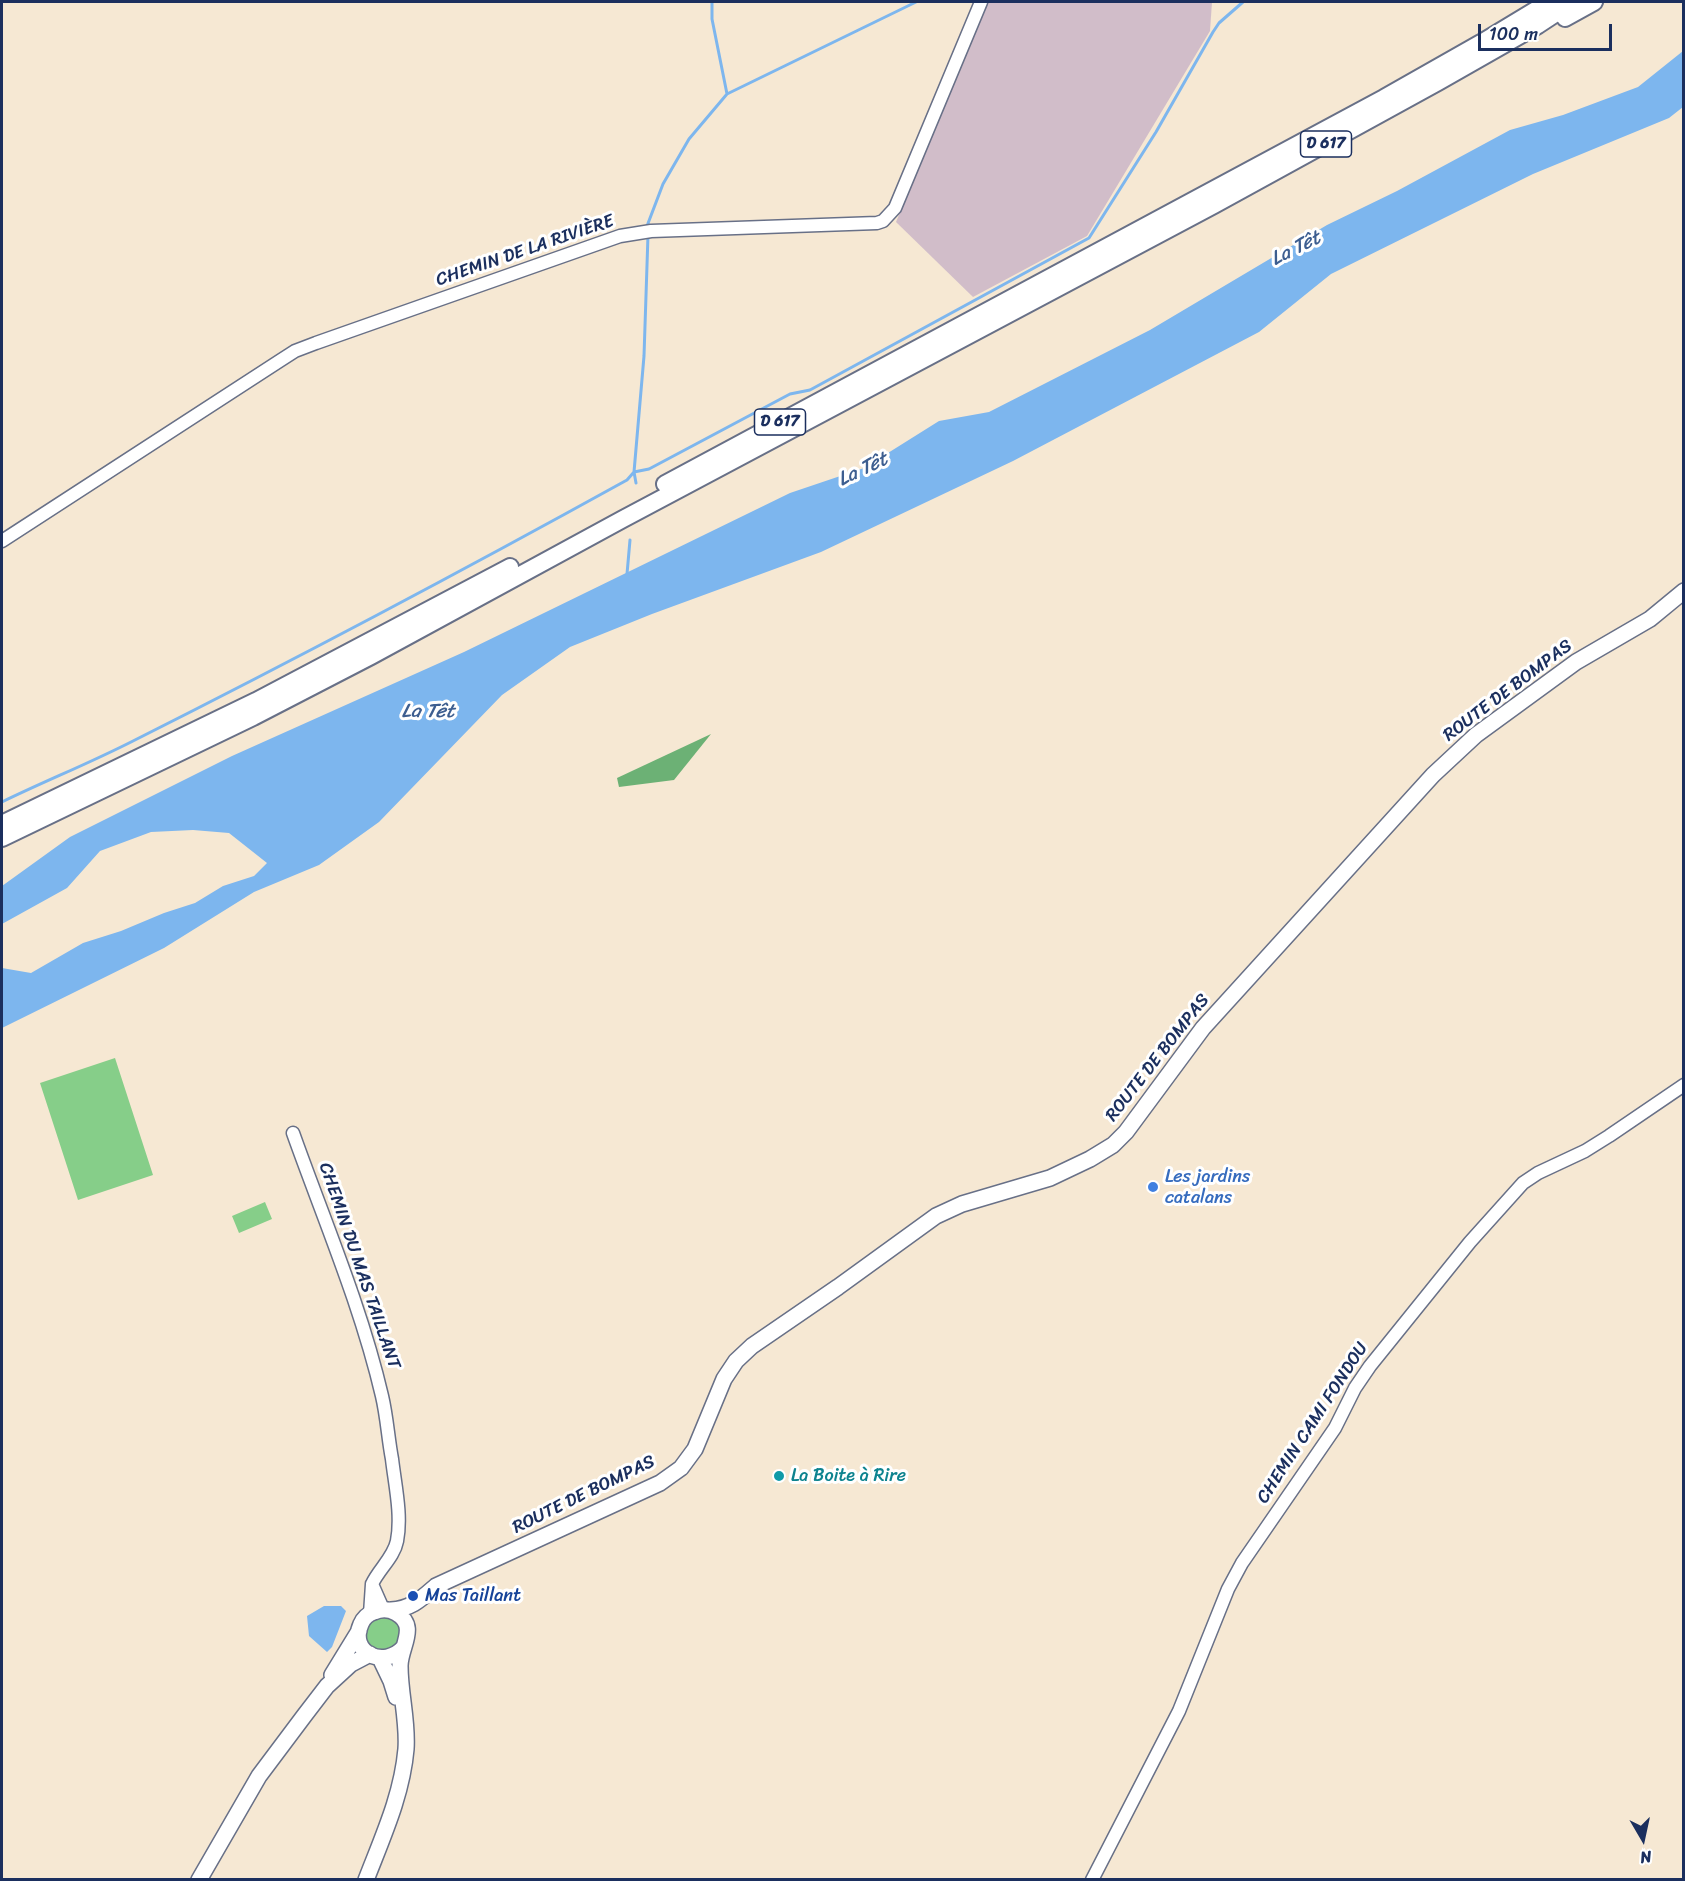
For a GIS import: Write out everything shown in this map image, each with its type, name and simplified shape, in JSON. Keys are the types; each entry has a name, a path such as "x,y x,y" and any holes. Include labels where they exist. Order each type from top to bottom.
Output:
{"highway":[{"name":"D 617","path":"2,824 256,702 375,640 1317,134 1481,43 1549,2"},
{"name":"D 617","path":"2,837 253,717 371,656 623,519 1214,205 1438,82 1538,25 1573,2"},
{"path":"1438,82 1594,2"}],"main road":[{"name":"ROUTE DE BOMPAS","path":"476,1567 660,1483 681,1468 695,1449 724,1379 736,1361 752,1346 936,1216 962,1204 1050,1178 1113,1145 1126,1132 1203,1028 1433,775 1476,735 1576,662 1650,619 1683,591"},
{"path":"199,1880 259,1776 327,1686 361,1624 381,1611 401,1610 413,1605 436,1586 476,1567"},
{"path":"366,1880 388,1828 400,1787 406,1748 400,1657 416,1616 429,1602 476,1567"},
{"path":"327,1686 351,1664 375,1656 394,1656 406,1640 403,1619 381,1611"},
{"path":"358,1880 391,1792 396,1762 398,1716 395,1694 375,1656 361,1644 359,1631"}],"street":[{"name":"CHEMIN DE LA RIVIÈRE","path":"2,541 295,351 316,343 620,237 651,231 878,223 895,208 981,2"},
{"name":"CHEMIN CAMI FONDOU","path":"1092,1880 1179,1710 1228,1589 1242,1563 1335,1428 1355,1388 1370,1365 1470,1242 1523,1183 1609,1136 1683,1085"},
{"name":"CHEMIN DU MAS TAILLANT","path":"293,1133 361,1322 382,1399 395,1480 398,1532 397,1544 372,1584 381,1611"}],"shaded area":[{"path":"988,2 1212,2 1210,31 1087,236 973,297 896,222"}],"green space":[{"path":"711,734 674,780 619,787 617,778"},
{"path":"115,1058 153,1175 78,1200 40,1083"},
{"path":"265,1202 272,1219 239,1233 232,1216"},
{"path":"383,1615 395,1621 401,1633 395,1645 383,1651 371,1645 365,1633 371,1621"}],"water":[{"name":"La Têt","path":"1683,51 1683,107 1669,118 1533,174 1331,274 1259,332 1013,461 821,552 652,614 570,647 502,695 379,822 319,865 254,892 164,948 2,1028 2,968 31,973 83,943 195,903 223,886 254,876 267,863 229,833 193,830 151,832 100,851 67,888 2,924 2,886 70,837 232,756 464,652 790,493 864,468 939,421 989,412 1150,330 1327,225 1397,191 1510,130 1563,115 1638,87"},
{"path":"324,1606 341,1606 346,1611 332,1647 327,1652 309,1636 307,1616"}],"waterway":[{"path":"712,2 712,19 727,94"},
{"path":"647,226 663,184 689,139 727,94 916,2"},
{"path":"2,802 117,749 382,613 627,480 634,472 649,469 790,394 810,390 1089,238 1156,132 1213,32 1219,23 1243,2"},
{"path":"636,483 634,472 644,356 648,235"},
{"path":"627,574 630,540"}],"place":[{"name":"Les jardins catalans","path":"1153,1187"},
{"name":"La Boite à Rire","path":"779,1476"},
{"name":"Mas Taillant","path":"413,1596"}]}
